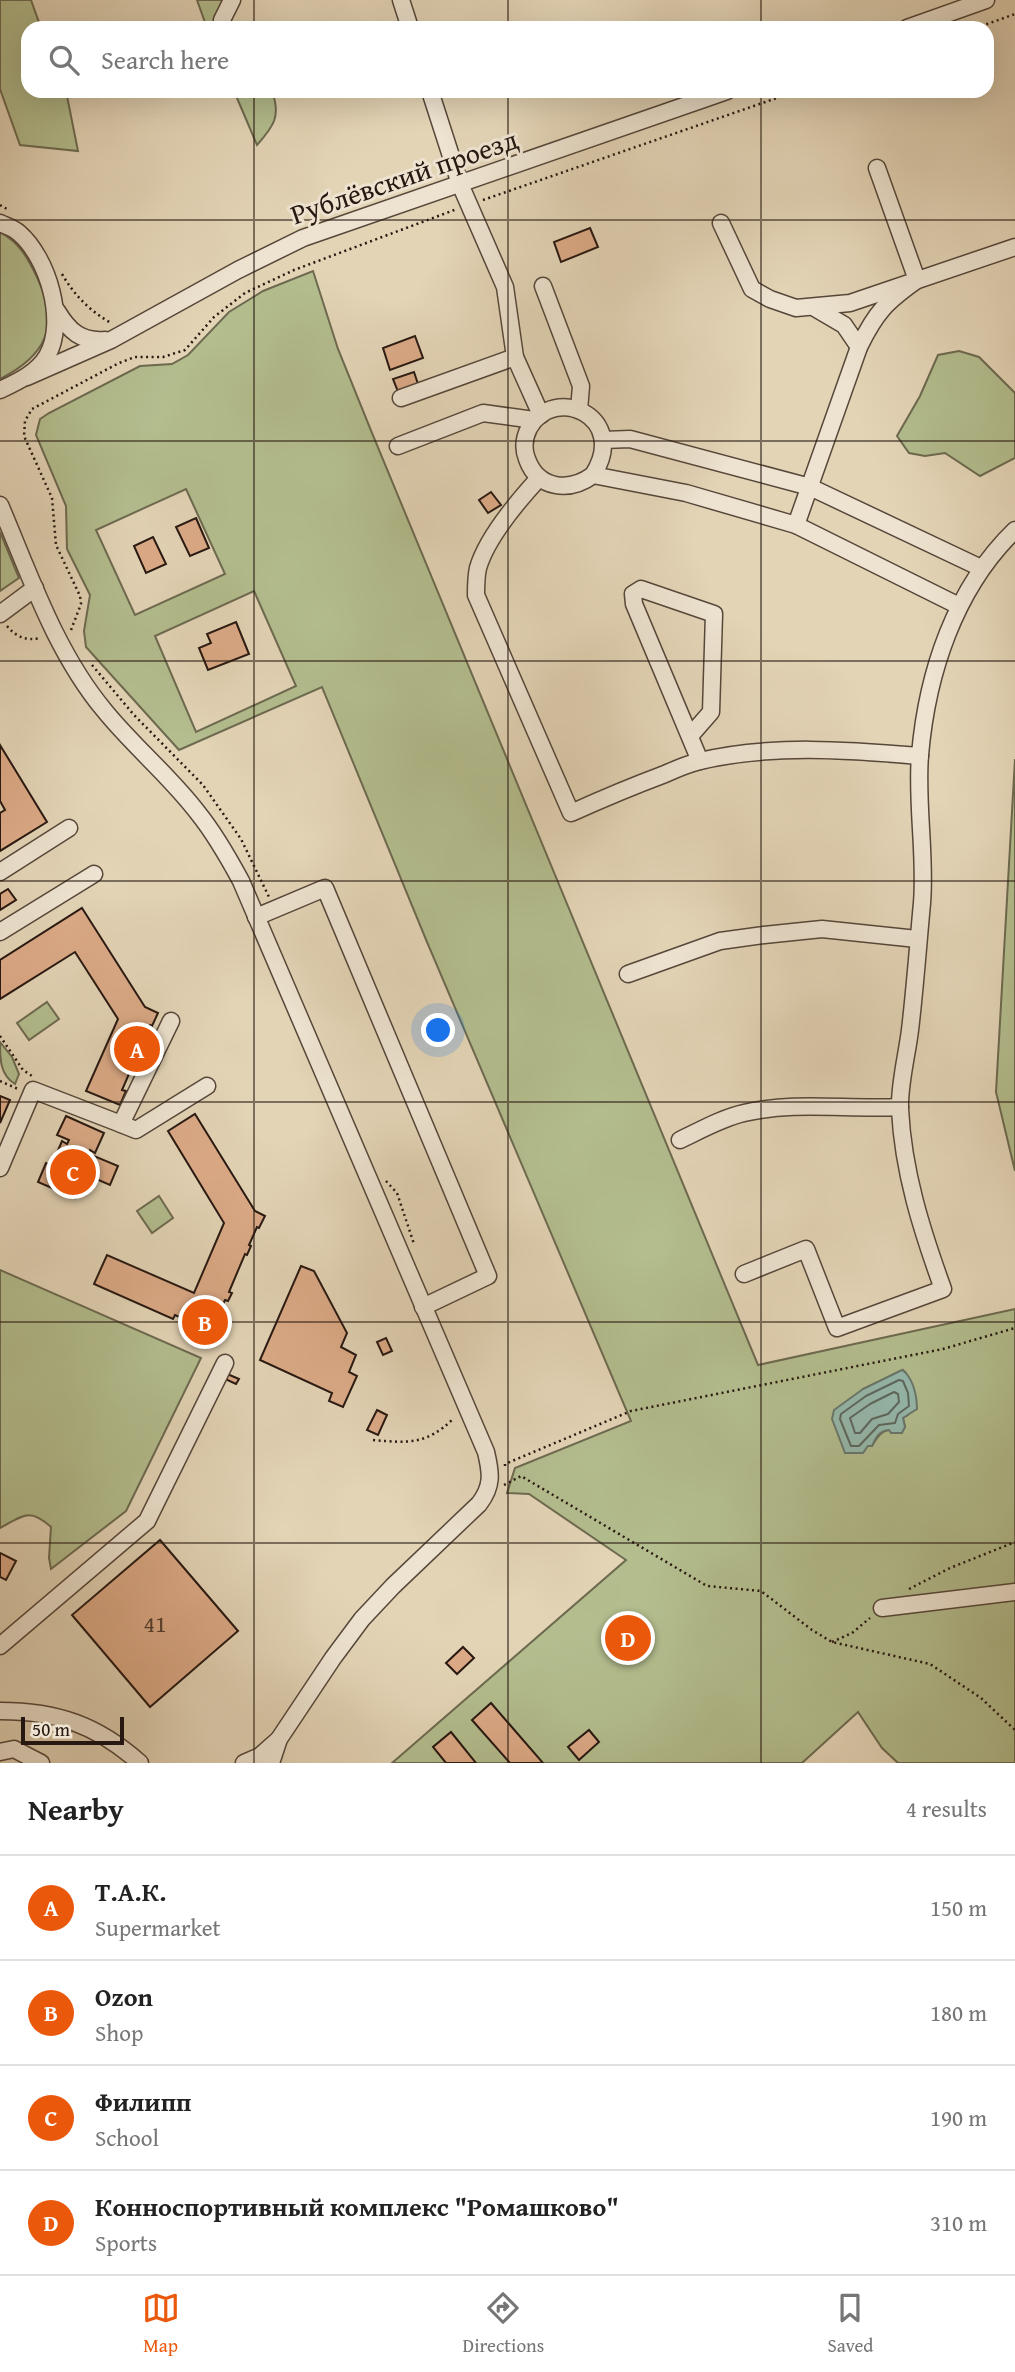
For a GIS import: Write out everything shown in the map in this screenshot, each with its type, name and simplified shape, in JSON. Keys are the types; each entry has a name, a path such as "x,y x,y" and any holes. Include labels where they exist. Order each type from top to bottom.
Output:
{"street":[{"path":"222,21 232,0"},
{"path":"401,0 408,21"},
{"path":"927,21 986,0"},
{"path":"432,98 460,184 505,287 515,356 537,418"},
{"name":"Рублёвский проезд","path":"0,390 116,337 238,270 303,238 707,98"},
{"path":"877,168 917,280"},
{"path":"6,218 33,249 46,275 55,308 57,326 53,344 46,359 27,376"},
{"path":"721,223 752,289 796,308 850,303 1015,247"},
{"path":"796,525 859,347 871,323 887,301 917,280"},
{"path":"543,286 582,386 579,410"},
{"path":"55,308 66,326 78,336 92,341 116,337"},
{"path":"815,308 844,325 859,347"},
{"path":"401,398 515,356"},
{"path":"566,407 590,416 599,427 603,440 601,461 593,475 571,486 559,486 538,478 524,453 528,430 537,418 551,409 566,407"},
{"path":"398,446 483,414 537,418"},
{"path":"603,440 630,439 810,487 981,568"},
{"path":"593,475 686,493 796,525 959,606"},
{"path":"538,478 518,500 488,546 478,569 476,596 571,813 633,785 700,761 806,749 920,756"},
{"path":"0,505 55,632 82,681 104,710 175,786 218,839 241,881 486,1452 492,1479 494,1494 393,1586 362,1619 279,1739 260,1756 244,1763"},
{"path":"744,1274 806,1249 837,1328 943,1289 927,1245 910,1182 900,1107 922,902 920,756 931,687 959,606 981,568 1015,530"},
{"path":"3,619 35,587"},
{"path":"690,736 711,712 714,614 641,589 633,594 634,604 700,761"},
{"path":"0,872 69,828"},
{"path":"0,932 94,874"},
{"path":"256,917 325,888 488,1276 423,1307"},
{"path":"628,974 720,941 764,935 822,929 917,939"},
{"path":"121,1124 171,1021"},
{"path":"0,1168 33,1090 136,1130 208,1086"},
{"path":"680,1140 742,1113 782,1106 828,1105 869,1109 900,1107"},
{"path":"0,1646 147,1521 225,1363"},
{"path":"882,1608 1015,1592"},
{"path":"0,1712 19,1712 69,1720 102,1734 130,1760"},
{"path":"271,1763 279,1739"},
{"path":"0,1752 15,1749 41,1763"}],"path":[{"path":"994,22 1015,15"},
{"path":"72,638 72,624 81,604 80,596 56,545 52,498 24,436 25,421 32,409 119,363 135,357 163,357 185,350 230,303 293,270 469,205 777,98"},
{"path":"0,205 6,218"},
{"path":"59,267 72,290 86,306 117,327 116,337"},
{"path":"3,619 11,631 26,639 43,638 72,624"},
{"path":"91,664 134,715 203,785 224,812 254,862 273,910"},
{"path":"0,1036 23,1070 33,1075 29,1084"},
{"path":"0,1081 25,1092"},
{"path":"386,1181 397,1193 415,1245"},
{"path":"506,1471 505,1464 631,1411 943,1349 1015,1328"},
{"path":"373,1440 406,1443 421,1441 440,1431 453,1419"},
{"path":"494,1494 521,1476 708,1586 761,1591 832,1642 930,1664 981,1698 1015,1730"},
{"path":"494,1494 504,1485"}],"green space":[{"path":"0,0 31,0 38,21 21,21 21,98 67,98 78,151 20,145 0,89"},
{"path":"197,0 228,0 227,17 230,21 204,21"},
{"path":"237,98 274,98 274,120 257,145"},
{"path":"0,232 18,246 33,270 44,294 48,324 45,337 29,360 0,379"},
{"path":"313,271 338,349 372,433 758,1365 1015,1309 1015,1763 898,1763 882,1748 858,1712 802,1763 392,1763 626,1560 529,1494 507,1493 515,1468 631,1421 427,942 322,687 179,750 86,647 84,631 90,595 67,549 66,506 36,435 40,419 140,366 172,364 188,355 229,312 263,291","holes":["186,489 225,574 135,615 96,530","254,591 296,686 196,732 155,636","903,1370 909,1379 908,1415 903,1418 905,1427 885,1431 872,1446 868,1446 863,1389"]},
{"path":"959,351 979,357 1015,393 1015,458 980,476 945,453 925,456 909,453 897,436 920,396 938,355"},
{"path":"0,532 19,578 0,591"},
{"path":"1015,759 1015,1171 996,1092"},
{"path":"47,1002 59,1019 29,1040 17,1023"},
{"path":"0,1042 12,1057 19,1074 15,1084 4,1071"},
{"path":"159,1196 173,1218 152,1233 137,1211"},
{"path":"0,1270 201,1358 126,1511 51,1569 51,1527 31,1515 0,1528"}],"water":[{"path":"902,1370 914,1387 917,1409 903,1418 905,1427 902,1433 885,1431 880,1433 872,1446 868,1446 863,1453 845,1453 832,1419 834,1410 863,1389"}],"building":[{"path":"590,228 598,247 561,262 554,242"},
{"path":"415,336 423,358 390,370 383,348"},
{"path":"414,372 419,387 399,394 393,379"},
{"path":"491,492 501,505 488,513 479,500"},
{"path":"196,518 209,548 190,556 176,527"},
{"path":"153,537 166,564 146,573 134,546"},
{"path":"236,622 249,654 208,670 199,648 211,643 207,634"},
{"path":"0,745 47,822 0,851 0,813 5,810 0,801"},
{"path":"8,889 16,900 0,910 0,894"},
{"path":"82,908 145,1007 158,1013 152,1026 150,1025 122,1090 126,1091 120,1105 86,1091 118,1019 75,952 0,999 0,960"},
{"path":"0,1096 10,1100 0,1123"},
{"path":"195,1114 255,1211 265,1216 259,1228 257,1227 247,1255 245,1254 229,1292 232,1293 228,1301 225,1300 214,1324 217,1326 214,1332 175,1315 173,1319 94,1284 107,1255 194,1293 224,1223 168,1131"},
{"path":"66,1116 104,1133 95,1153 90,1150 89,1154 118,1166 110,1185 80,1172 78,1177 83,1179 75,1198 38,1182 46,1163 58,1168 60,1162 54,1160 62,1141 67,1144 69,1140 57,1135"},
{"path":"301,1266 314,1271 347,1333 341,1347 356,1355 349,1372 357,1376 343,1407 329,1401 332,1393 260,1360"},
{"path":"386,1338 392,1351 383,1355 377,1342"},
{"path":"225,1373 239,1379 236,1384 223,1378"},
{"path":"377,1410 387,1415 378,1435 367,1430"},
{"path":"160,1540 238,1631 150,1707 72,1615"},
{"path":"0,1553 16,1561 6,1580 0,1577"},
{"path":"463,1647 474,1658 457,1674 446,1663"},
{"path":"491,1703 543,1763 510,1763 472,1720"},
{"path":"589,1730 599,1742 579,1760 568,1747"},
{"path":"451,1732 476,1763 446,1763 433,1747"}],"place":[{"name":"Т.А.К.","path":"137,1049"},
{"name":"Филипп","path":"73,1172"},
{"name":"Ozon","path":"205,1322"},
{"name":"Конноспортивный комплекс \"Ромашково\"","path":"628,1638"}]}
